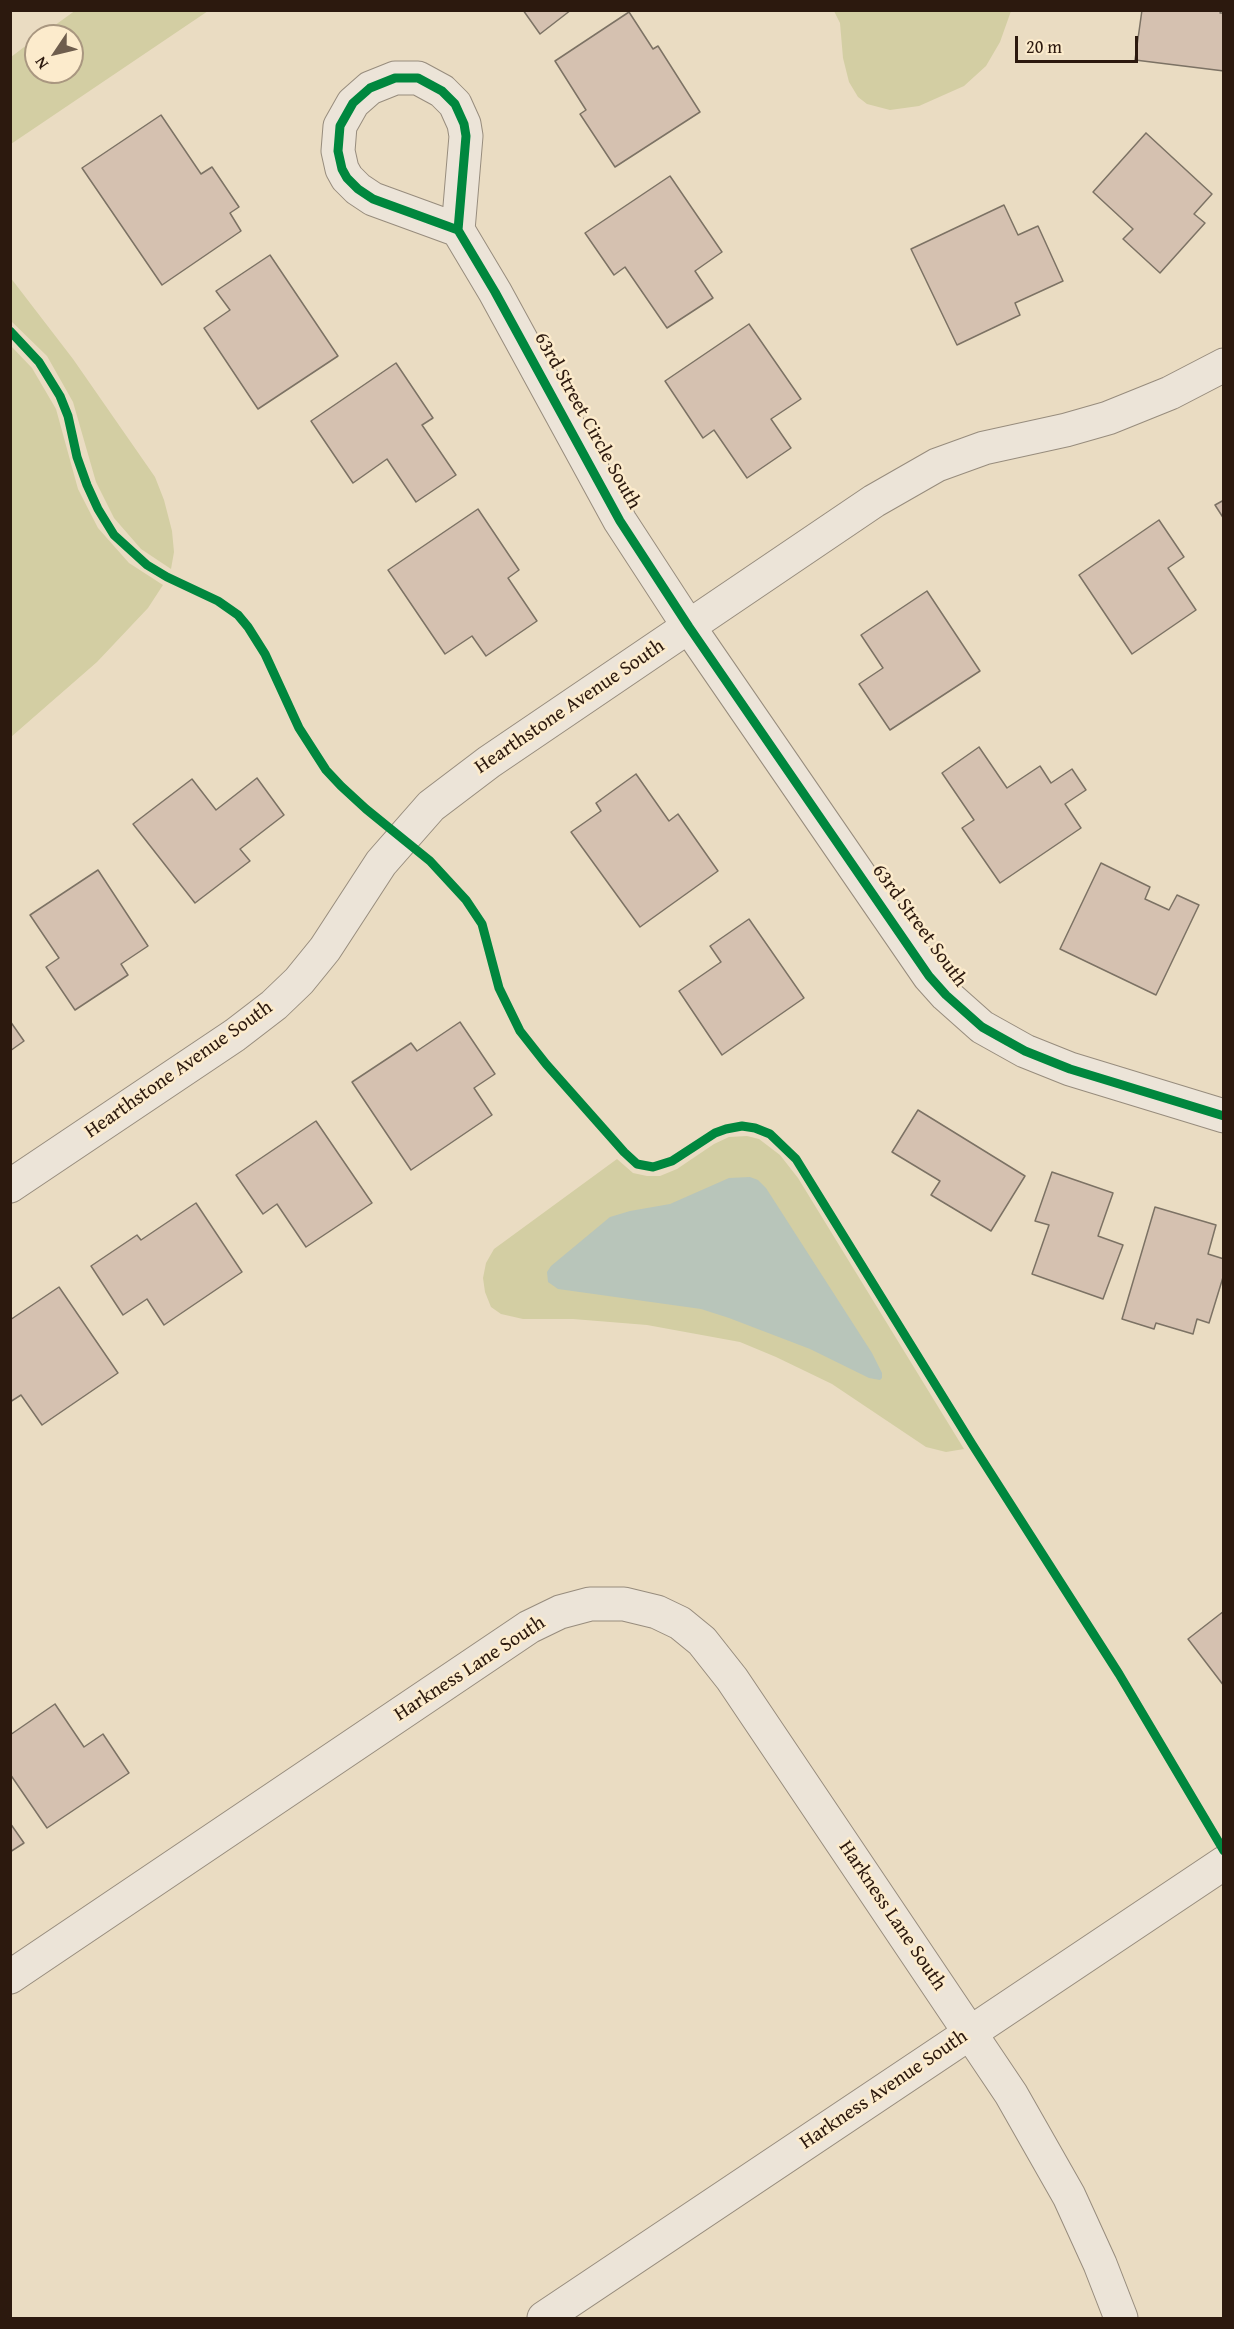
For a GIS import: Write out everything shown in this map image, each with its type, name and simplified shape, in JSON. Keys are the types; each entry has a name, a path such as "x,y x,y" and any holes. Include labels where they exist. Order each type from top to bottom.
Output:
{"street":[{"path":"395,78 418,78 442,91 455,104 466,136 458,230 373,199 347,178 342,169 338,151 340,126 353,103 370,88 395,78"},
{"name":"63rd Street Circle South","path":"458,230 495,292 620,521 689,627"},
{"name":"Hearthstone Avenue South","path":"10,1186 235,1035 274,1005 299,981 326,949 381,864 431,806 489,762 874,501 937,465 984,448 1108,418 1170,393 1224,365"},
{"name":"63rd Street South","path":"689,627 929,976 963,1012 1004,1040 1047,1060 1224,1116"},
{"name":"Harkness Lane South","path":"10,1977 522,1632 560,1612 590,1604 613,1603 646,1609 668,1616 697,1636 712,1652 970,2032 1025,2116 1064,2186 1096,2254 1121,2319"},
{"name":"Harkness Avenue South","path":"544,2319 1224,1863"}],"shaded area":[{"path":"76,10 208,11 11,144 11,57 24,47 24,84 84,84 84,24 57,24"},
{"path":"834,11 1011,11 1000,42 986,66 964,86 919,106 890,110 867,104 858,97 849,82 843,58 840,23"},
{"path":"10,277 73,359 155,477 172,531 174,552 171,569 141,549 114,518 96,482 73,402 47,356 11,321"},
{"path":"11,346 32,368 56,409 78,489 98,528 129,563 163,585 148,608 97,662 11,737"},
{"path":"747,1136 759,1139 780,1155 798,1178 964,1449 946,1452 926,1447 832,1384 740,1342 647,1325 573,1319 523,1319 501,1314 491,1307 483,1278 486,1263 494,1249 617,1159 633,1173 660,1176 677,1169 714,1144 729,1137"},
{"path":"750,1177 758,1180 766,1188 872,1353 882,1373 880,1380 869,1378 810,1349 701,1309 558,1289 548,1282 547,1272 551,1266 610,1217 670,1204 729,1178"}],"building":[{"path":"523,10 571,10 540,34"},
{"path":"1142,10 1221,10 1220,13 1224,13 1224,71 1135,60"},
{"path":"629,12 653,49 658,46 700,112 615,167 580,114 586,110 555,61"},
{"path":"161,115 201,174 212,167 239,207 230,213 241,231 162,285 82,168"},
{"path":"1146,133 1212,194 1194,214 1205,223 1160,273 1123,239 1133,229 1093,192"},
{"path":"670,176 722,252 695,271 713,298 667,328 625,267 614,275 585,233"},
{"path":"1004,205 1018,235 1038,226 1063,281 1015,303 1020,315 957,345 911,249"},
{"path":"270,255 338,356 258,409 204,328 230,310 216,291"},
{"path":"749,324 801,399 771,419 791,448 747,478 714,430 703,438 665,381"},
{"path":"396,363 433,418 422,425 456,475 416,502 387,459 353,483 311,421"},
{"path":"1224,500 1224,519 1215,505"},
{"path":"478,509 519,570 508,578 537,621 486,656 472,636 445,654 388,570"},
{"path":"1159,520 1184,557 1168,568 1196,610 1132,654 1079,575"},
{"path":"927,591 980,671 890,730 859,684 883,668 861,635"},
{"path":"979,747 1007,788 1040,766 1051,783 1072,769 1086,790 1065,804 1081,828 1000,883 962,828 974,820 942,773"},
{"path":"636,774 669,821 678,814 718,871 640,927 571,832 601,811 596,803"},
{"path":"257,778 284,815 240,849 250,861 195,903 133,824 192,779 216,810"},
{"path":"1101,863 1150,887 1145,899 1169,910 1177,895 1199,905 1156,995 1060,949"},
{"path":"98,870 148,946 121,964 128,975 75,1010 46,967 59,958 30,915"},
{"path":"749,919 804,998 722,1055 679,991 721,962 710,946"},
{"path":"10,1021 24,1041 10,1051"},
{"path":"460,1022 495,1074 474,1088 492,1115 411,1170 352,1082 411,1043 417,1051"},
{"path":"918,1110 1025,1176 991,1231 931,1195 940,1181 892,1152"},
{"path":"316,1121 372,1203 306,1247 277,1204 263,1214 236,1175"},
{"path":"1052,1172 1113,1193 1098,1236 1123,1245 1103,1299 1032,1274 1049,1225 1035,1221"},
{"path":"196,1203 242,1272 164,1325 147,1299 123,1315 91,1266 137,1235 141,1240"},
{"path":"1155,1207 1216,1225 1208,1254 1224,1259 1224,1274 1209,1323 1197,1319 1193,1334 1156,1323 1154,1329 1122,1319"},
{"path":"59,1287 118,1373 42,1425 21,1395 10,1402 10,1320"},
{"path":"1224,1611 1224,1686 1188,1639"},
{"path":"55,1704 84,1747 103,1734 129,1773 47,1828 10,1774 10,1735"},
{"path":"10,1823 24,1843 10,1852"}],"cycle path":[{"path":"458,230 373,199 347,178 342,169 338,151 340,126 353,103 370,88 395,78 418,78 442,91 455,104 464,124 466,136 458,230 495,292 620,521 689,627 929,976 946,995 982,1027 1025,1051 1070,1069 1224,1116"},
{"path":"10,331 39,362 60,396 68,416 77,457 87,485 114,535 147,565 218,601 238,615 248,627 265,654 299,728 326,770 366,809 430,861 466,900 482,924 499,988 520,1031 624,1152 637,1164 653,1167 672,1161 715,1133 742,1126 770,1134 796,1159 972,1444 1119,1674 1224,1851"}]}
